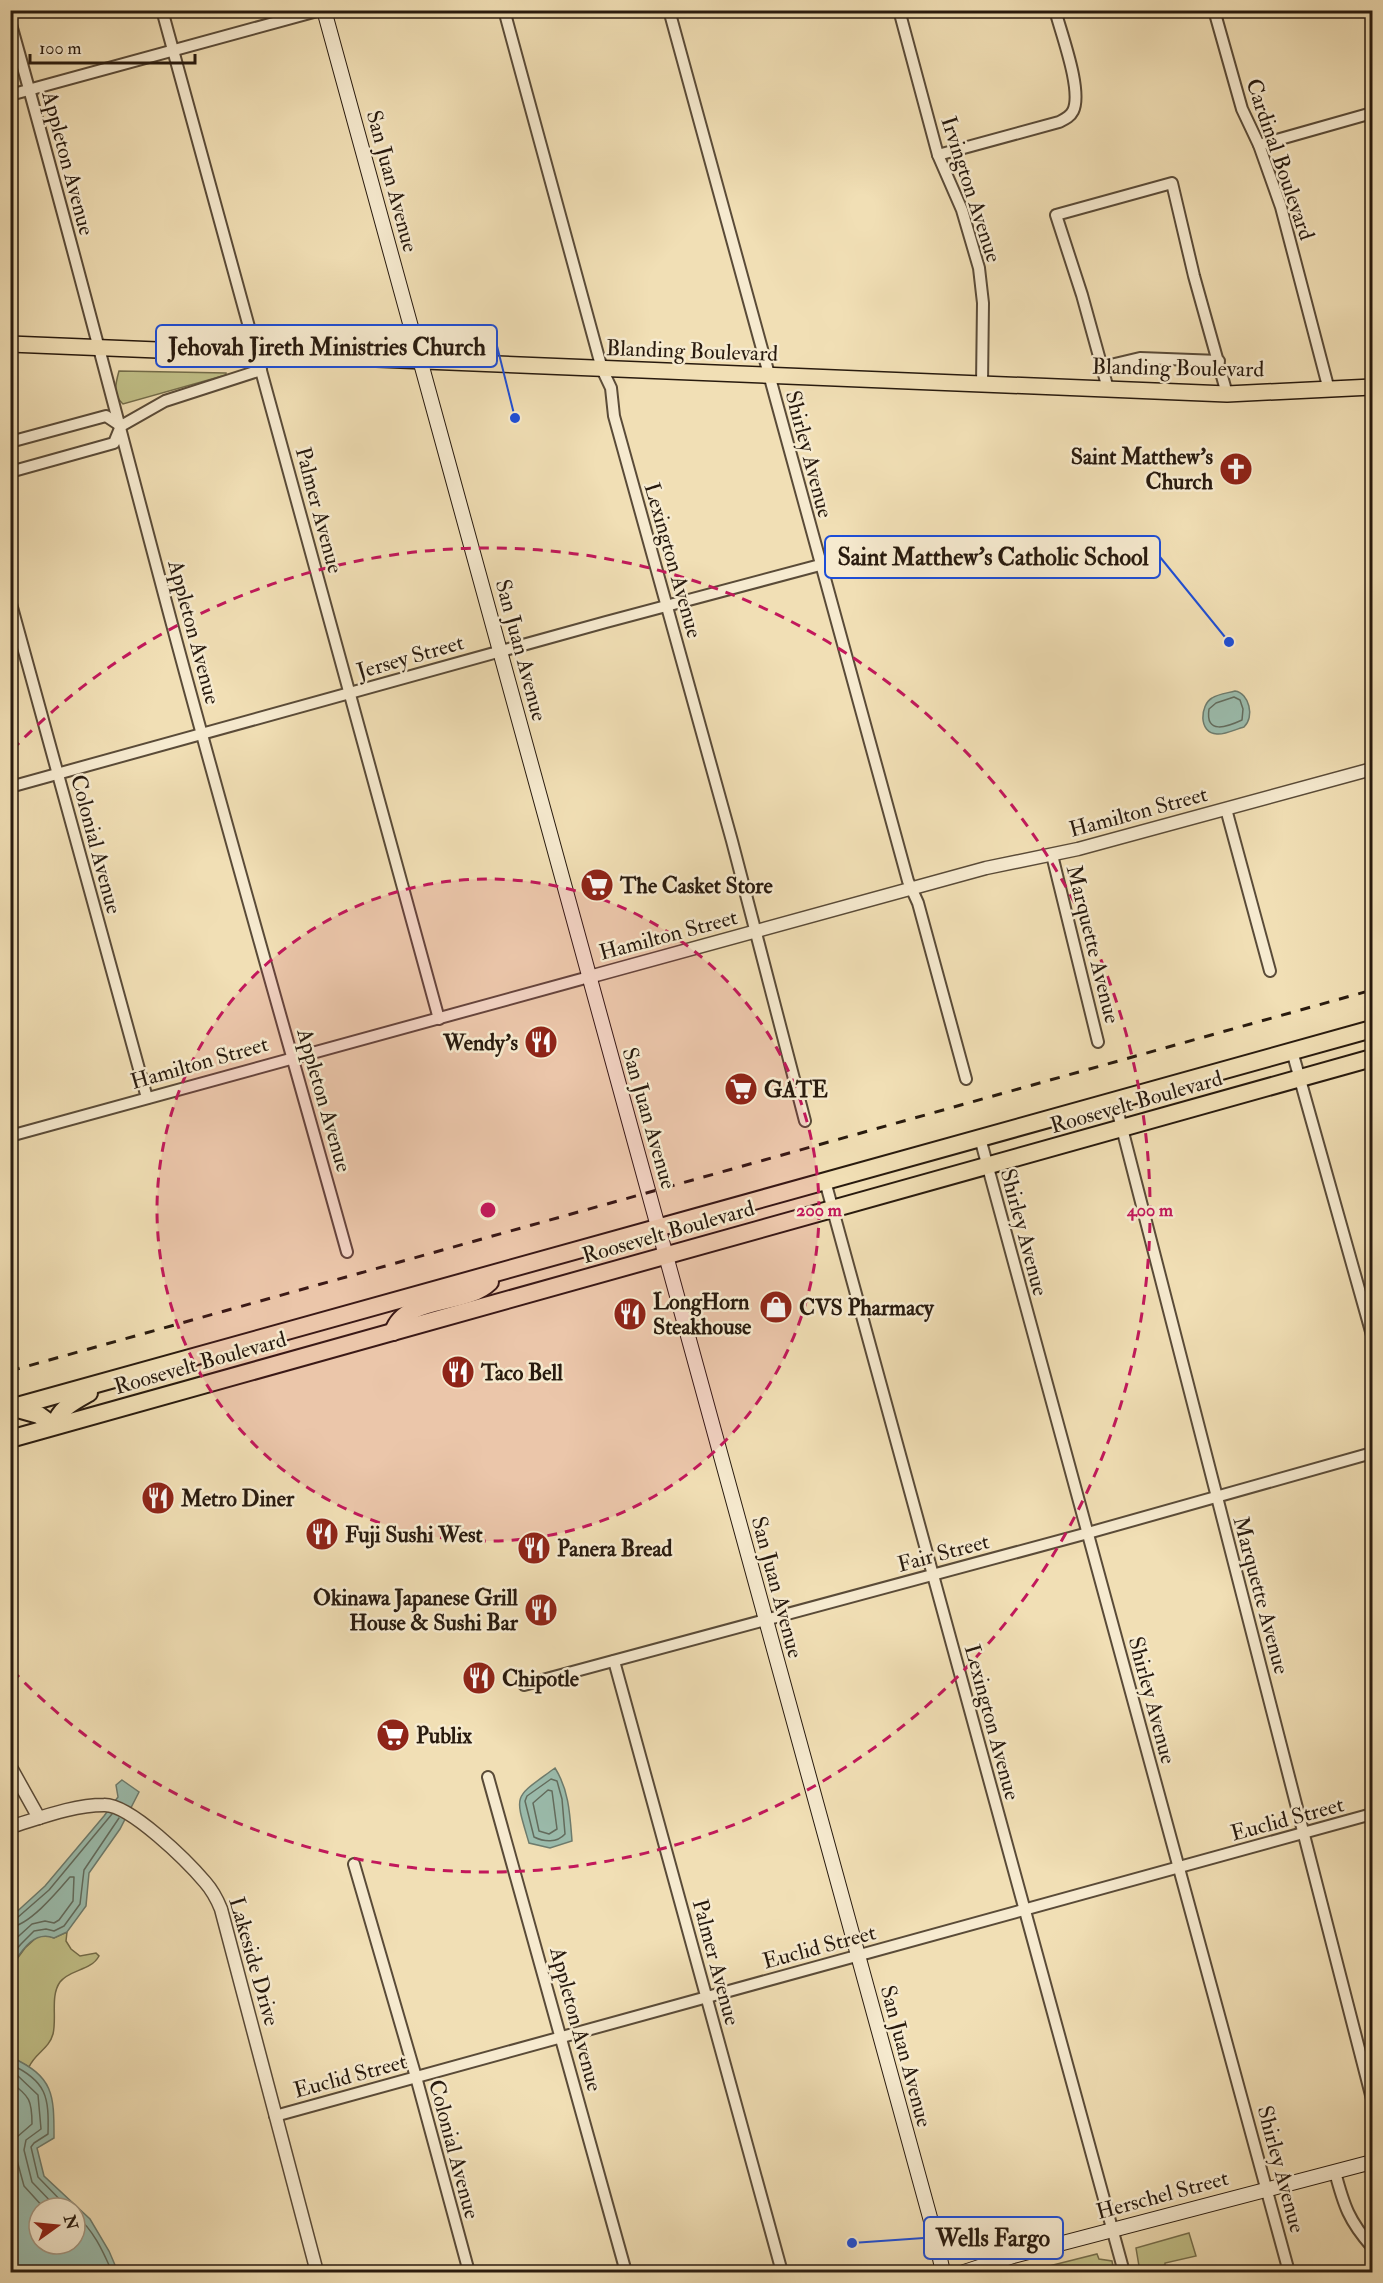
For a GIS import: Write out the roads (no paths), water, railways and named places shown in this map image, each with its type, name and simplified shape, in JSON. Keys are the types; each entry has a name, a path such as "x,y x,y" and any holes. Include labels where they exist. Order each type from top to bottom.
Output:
{"highway":[{"name":"Roosevelt Boulevard","path":"12,1408 1372,1029"},
{"name":"Roosevelt Boulevard","path":"10,1439 1372,1058"},
{"path":"393,1332 397,1320 409,1312 471,1293 487,1285 499,1272"},
{"path":"12,1408 39,1415 54,1426 57,1416 64,1408 109,1382"}],"main road":[{"name":"San Juan Avenue","path":"323,10 934,2232 943,2272"},
{"name":"Blanding Boulevard","path":"10,344 260,363 421,361 1227,394 1372,387"},
{"name":"Herschel Street","path":"964,2272 1012,2256 1372,2162"}],"street":[{"name":"Palmer Avenue","path":"162,10 439,1019"},
{"path":"10,95 323,10"},
{"name":"Lexington Avenue","path":"504,10 602,369 611,388 614,416 732,841 805,1121"},
{"name":"Shirley Avenue","path":"669,10 820,565 918,903 966,1079"},
{"name":"Irvington Avenue","path":"898,10 938,155 962,210 979,268 983,303 982,384"},
{"path":"938,155 1059,122 1073,111 1077,90 1055,10"},
{"name":"Cardinal Boulevard","path":"1214,10 1239,101 1259,145 1281,207 1329,390"},
{"name":"Appleton Avenue","path":"10,21 98,349 121,426 132,475 347,1252"},
{"path":"1259,145 1372,113"},
{"path":"1108,389 1082,295 1056,215 1172,183 1194,276 1227,394"},
{"path":"1102,367 1140,358 1219,361"},
{"path":"10,472 114,443 121,426 165,401 260,363"},
{"path":"10,442 106,416 121,426"},
{"name":"Jersey Street","path":"10,787 667,605 820,565"},
{"name":"Colonial Avenue","path":"10,600 147,1098"},
{"name":"Hamilton Street","path":"10,1136 986,868 1052,855 1372,769"},
{"path":"1226,809 1270,970"},
{"name":"Marquette Avenue","path":"1052,855 1098,1042"},
{"path":"1292,1051 1372,1335"},
{"name":"Marquette Avenue","path":"1115,1101 1372,2099"},
{"name":"Shirley Avenue","path":"980,1138 1289,2272"},
{"name":"Lexington Avenue","path":"825,1181 1124,2272"},
{"name":"Fair Street","path":"524,1685 1088,1533 1372,1453"},
{"name":"Palmer Avenue","path":"614,1661 782,2272"},
{"path":"10,1766 39,1818"},
{"name":"Appleton Avenue","path":"488,1777 626,2272"},
{"name":"Lakeside Drive","path":"10,1827 70,1810 110,1805 159,1836 205,1881 216,1896 317,2272"},
{"name":"Euclid Street","path":"275,2116 1372,1814"},
{"name":"Colonial Avenue","path":"354,1864 416,2077 468,2272"},
{"path":"1335,2172 1351,2220 1372,2247"}],"water":[{"path":"1235,691 1244,696 1249,706 1247,723 1244,727 1227,733 1211,732 1204,724 1205,706 1214,697"},
{"path":"555,1768 566,1794 572,1841 550,1848 529,1843 520,1805 524,1792"},
{"path":"122,1780 139,1792 120,1829 89,1873 86,1906 67,1932 54,1938 47,1936 34,1940 23,1949 11,1967 11,1917 45,1886 104,1816 118,1797 116,1785"},
{"path":"11,2057 36,2072 49,2088 52,2098 54,2138 37,2148 44,2176 65,2196 27,2196 27,2256 87,2256 87,2216 109,2251 118,2272 11,2272"}],"railway":[{"path":"10,1371 1372,990"}],"place":[{"name":"Jehovah Jireth Ministries Church","path":"515,418"},
{"name":"Saint Matthew's Church","path":"1236,469"},
{"name":"Saint Matthew's Catholic School","path":"1229,642"},
{"name":"The Casket Store","path":"597,885"},
{"name":"Wendy's","path":"541,1042"},
{"name":"GATE","path":"741,1089"},
{"name":"CVS Pharmacy","path":"776,1307"},
{"name":"LongHorn Steakhouse","path":"630,1314"},
{"name":"Taco Bell","path":"458,1372"},
{"name":"Metro Diner","path":"158,1498"},
{"name":"Fuji Sushi West","path":"322,1534"},
{"name":"Panera Bread","path":"534,1548"},
{"name":"Okinawa Japanese Grill House & Sushi Bar","path":"541,1610"},
{"name":"Chipotle","path":"479,1678"},
{"name":"Publix","path":"393,1735"},
{"name":"Wells Fargo","path":"852,2243"}]}
